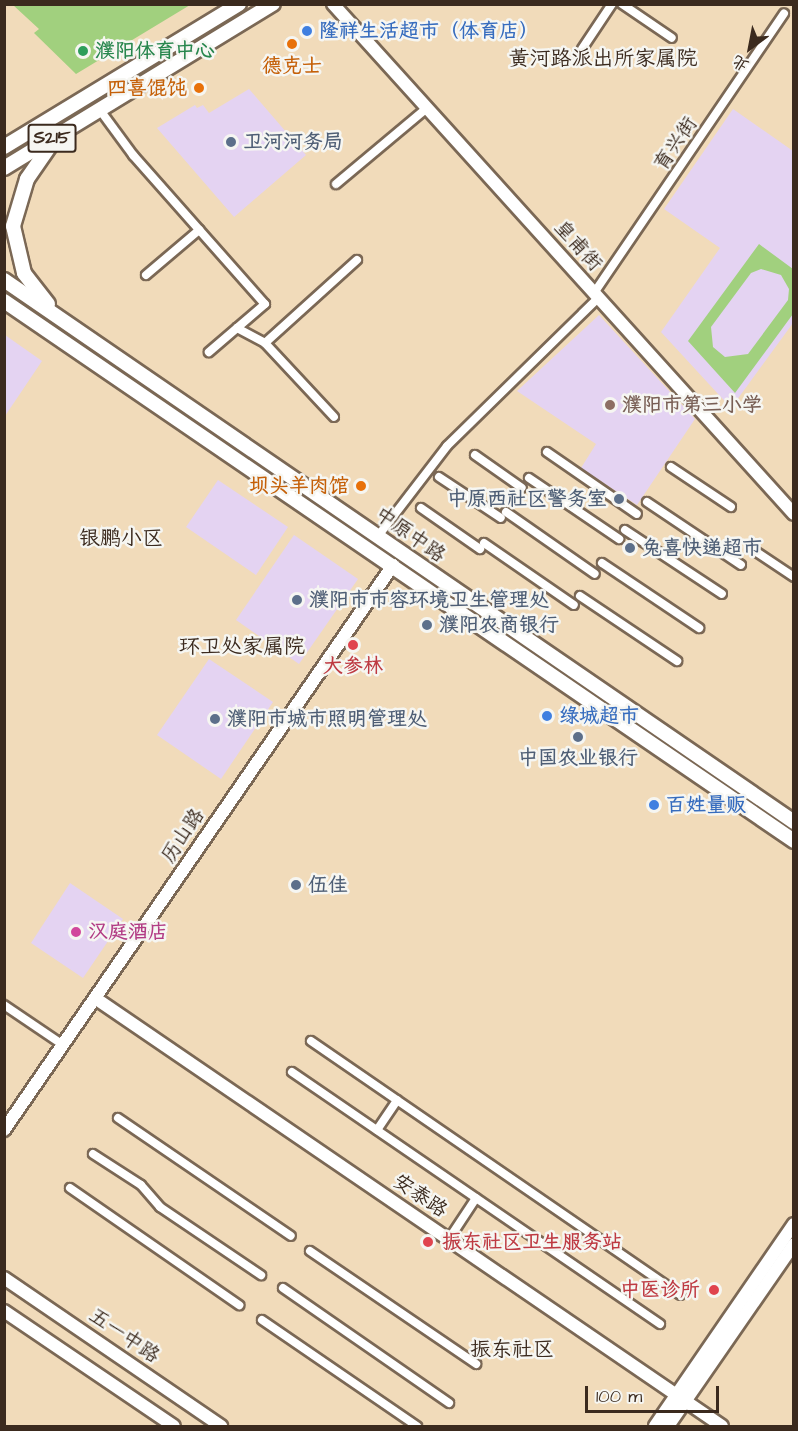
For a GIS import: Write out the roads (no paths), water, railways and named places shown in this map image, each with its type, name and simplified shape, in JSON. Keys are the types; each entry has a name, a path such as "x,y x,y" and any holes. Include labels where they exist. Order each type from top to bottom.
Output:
{"main road":[{"name":"S215","path":"4,147 239,4"},
{"name":"S215","path":"4,168 273,4"},
{"path":"4,140 39,126"},
{"path":"59,134 27,179 13,226 24,273 69,325"},
{"name":"中原中路","path":"4,280 794,822"},
{"name":"中原中路","path":"4,301 794,841"},
{"path":"4,308 66,342"}],"street":[{"name":"皇甫街","path":"333,4 794,514"},
{"path":"582,49 612,4"},
{"path":"622,4 672,38"},
{"name":"育兴街","path":"378,536 447,446 596,295 784,13"},
{"path":"336,184 427,108"},
{"path":"100,110 133,155 265,304 209,352"},
{"path":"146,275 199,230"},
{"path":"265,343 357,260"},
{"path":"237,328 265,343 334,417"},
{"path":"547,452 638,514"},
{"path":"475,455 522,488"},
{"path":"671,467 731,507"},
{"path":"438,477 503,515 595,574"},
{"path":"529,478 619,539"},
{"path":"646,502 741,565"},
{"path":"421,508 574,605"},
{"path":"625,530 722,594"},
{"path":"752,549 794,578"},
{"path":"602,563 699,628"},
{"name":"历山路","path":"4,1130 393,565"},
{"path":"580,596 677,662"},
{"name":"安泰路","path":"95,998 722,1426"},
{"path":"4,1005 63,1044"},
{"path":"311,1041 680,1295"},
{"path":"292,1072 660,1324"},
{"path":"377,1130 397,1100"},
{"path":"118,1118 291,1236"},
{"path":"93,1154 141,1185 160,1207 261,1275"},
{"path":"70,1188 239,1305"},
{"path":"449,1239 476,1198"},
{"path":"668,1426 681,1398 794,1224"},
{"path":"655,1426 681,1398 794,1244"},
{"path":"310,1251 476,1364"},
{"name":"五一中路","path":"4,1278 221,1426"},
{"path":"283,1288 449,1403"},
{"path":"4,1311 174,1426"},
{"path":"261,1320 417,1426"}],"place":[{"name":"隆祥生活超市（体育店）","path":"307,31"},
{"name":"德克士","path":"292,44"},
{"name":"濮阳体育中心","path":"83,51"},
{"name":"四喜馄饨","path":"199,88"},
{"name":"卫河河务局","path":"231,142"},
{"name":"濮阳市第三小学","path":"610,405"},
{"name":"坝头羊肉馆","path":"361,486"},
{"name":"中原西社区警务室","path":"619,499"},
{"name":"兔喜快递超市","path":"630,548"},
{"name":"濮阳市市容环境卫生管理处","path":"297,600"},
{"name":"濮阳农商银行","path":"427,625"},
{"name":"大参林","path":"353,645"},
{"name":"绿城超市","path":"547,716"},
{"name":"濮阳市城市照明管理处","path":"215,719"},
{"name":"中国农业银行","path":"578,737"},
{"name":"百姓量贩","path":"654,805"},
{"name":"伍佳","path":"296,885"},
{"name":"汉庭酒店","path":"76,932"},
{"name":"振东社区卫生服务站","path":"428,1242"},
{"name":"中医诊所","path":"714,1290"}],"district":[{"name":"黄河路派出所家属院","path":"603,59"},
{"name":"银鹏小区","path":"121,539"},
{"name":"环卫处家属院","path":"242,647"},
{"name":"振东社区","path":"512,1350"}]}
